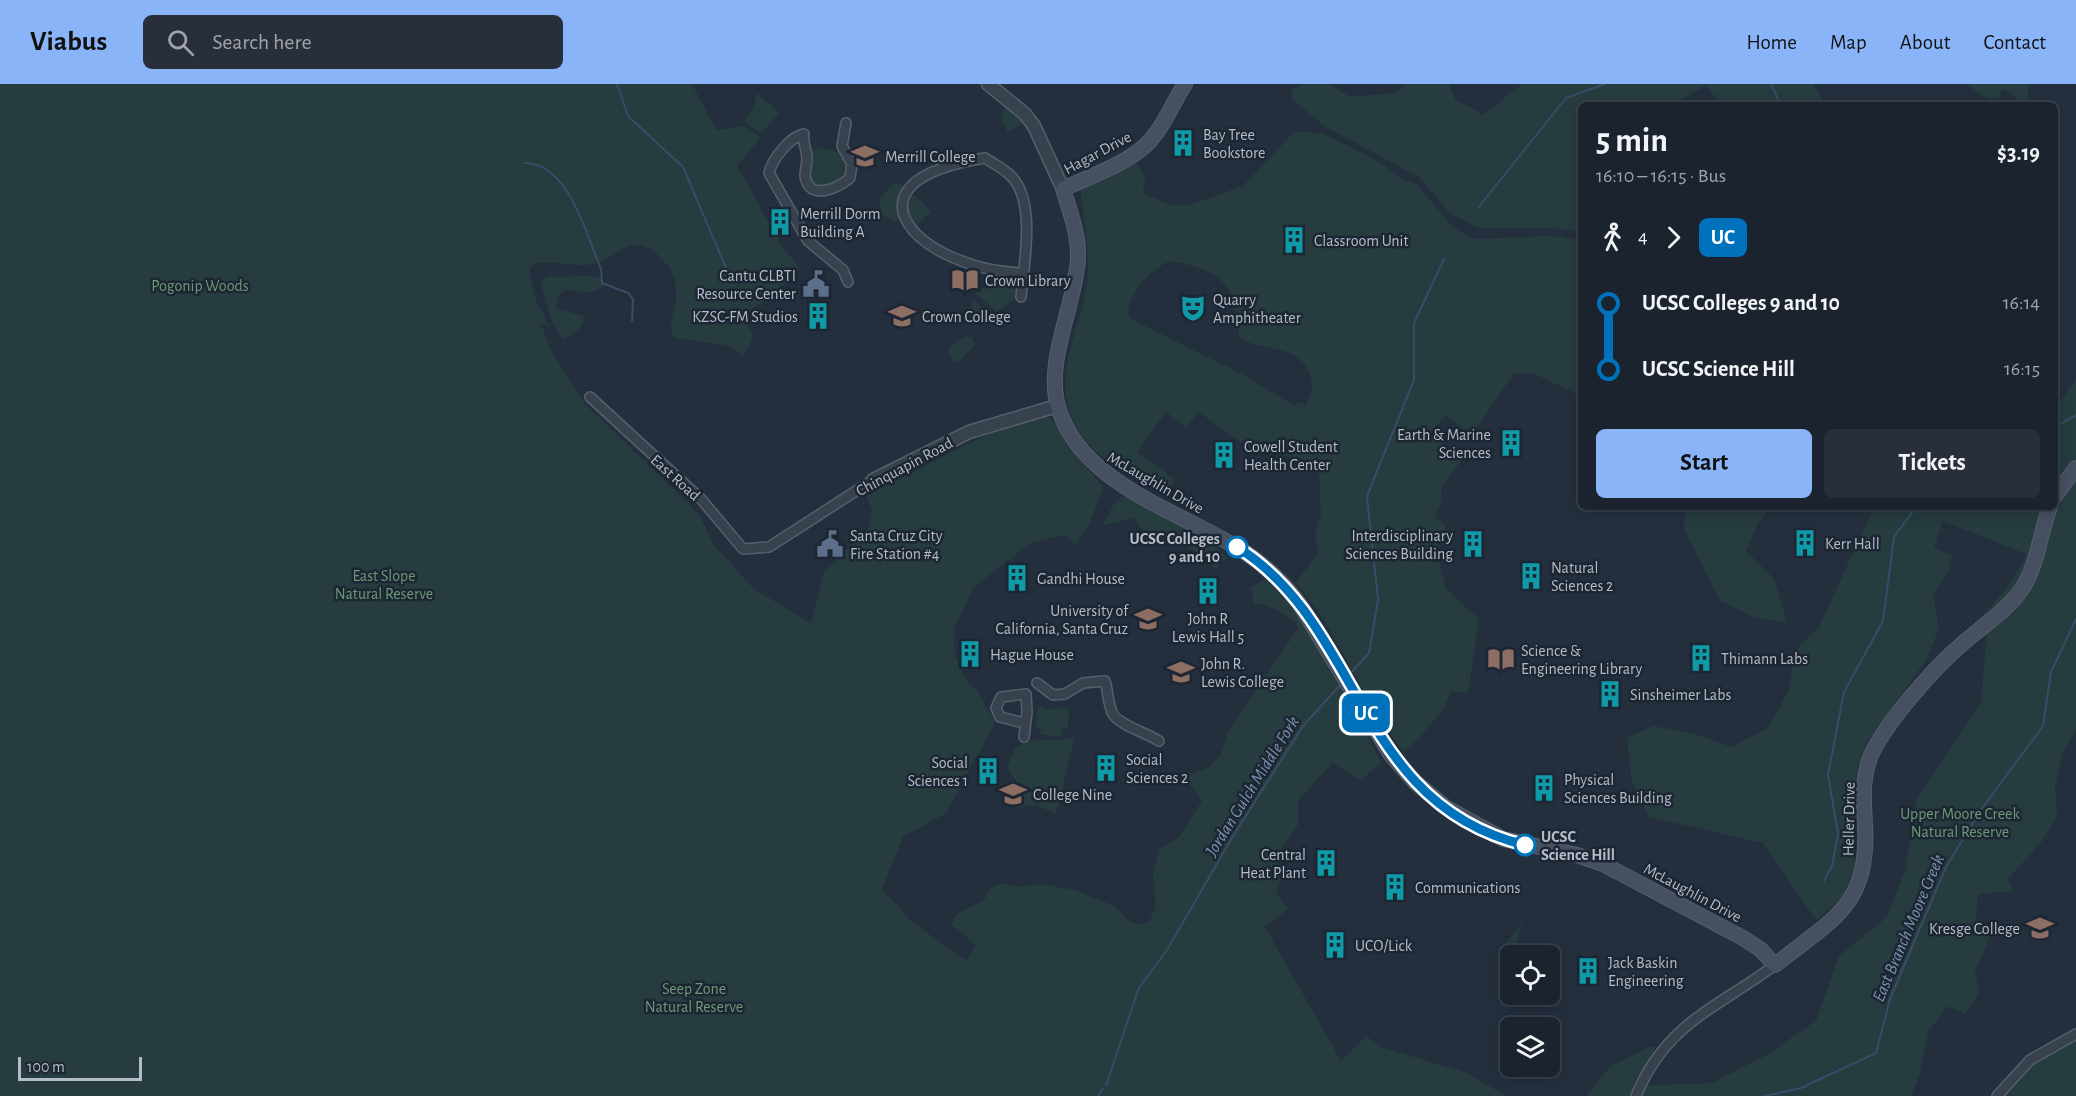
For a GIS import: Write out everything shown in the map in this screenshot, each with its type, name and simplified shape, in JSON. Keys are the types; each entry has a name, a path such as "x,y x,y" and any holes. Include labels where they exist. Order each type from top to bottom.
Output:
{"main road":[{"name":"Hagar Drive","path":"1063,189 1127,159 1145,146 1157,133 1185,84"},
{"name":"McLaughlin Drive","path":"1063,189 1074,225 1078,257 1055,380 1058,406 1073,441 1091,462 1102,471 1236,547 1261,565 1293,595 1324,641 1373,726 1398,764 1414,781 1459,816 1503,839 1577,855 1603,864 1743,938 1760,949 1775,965"},
{"path":"2058,492 2076,468"},
{"name":"Heller Drive","path":"1775,965 1834,918 1852,898 1858,887 1865,859 1863,790 1872,754 1888,728 1949,655 2004,609 2019,593 2033,566 2049,510"}],"street":[{"name":"McLaughlin Drive","path":"988,84 1025,114 1034,126 1063,189"},
{"path":"846,123 842,146 852,164 850,178 825,191 813,190 807,182 804,135 795,137 778,157 770,169 769,178 808,241 843,270 848,282"},
{"path":"1021,297 1027,218 1023,195 1014,178 985,158 943,166 915,180 908,188 902,207 905,222 928,245 954,259 982,269 1022,273"},
{"name":"East Road","path":"590,397 701,499 743,549 762,550"},
{"name":"Chinquapin Road","path":"762,550 873,480 969,432 1058,406"},
{"path":"1037,683 1053,695 1065,694 1083,683 1105,681 1113,714 1121,722 1147,732 1159,741"},
{"path":"1024,723 1004,719 996,708 998,700 1006,694 1026,694 1027,712 1024,738"},
{"name":"Heller Drive","path":"1636,1096 1652,1064 1686,1024 1775,965"},
{"path":"1996,1096 2030,1060 2076,1034"}],"green space":[{"path":"0,84 692,84 716,130 745,126 760,138 737,166 782,246 800,269 773,294 743,316 754,336 744,355 726,345 674,338 671,330 676,298 674,278 663,260 652,250 642,246 633,245 586,265 541,262 535,263 529,270 537,303 551,328 540,322 552,352 584,403 699,514 713,544 754,589 811,623 824,572 868,529 872,510 867,496 987,435 1033,418 1047,417 1053,421 1069,448 1103,488 1089,525 1076,544 1064,535 1032,542 973,588 954,629 955,656 968,683 977,690 995,723 946,813 903,837 882,889 911,921 966,961 976,945 951,924 957,914 983,901 991,888 1002,883 1022,887 1040,884 1075,890 1114,906 1129,921 1140,925 1149,922 1156,907 1153,875 1159,849 1179,837 1202,801 1185,777 1209,767 1221,754 1229,730 1299,627 1278,611 1254,604 1251,587 1265,579 1279,590 1311,635 1382,763 1360,780 1333,763 1298,800 1298,825 1277,855 1280,879 1276,892 1288,909 1265,927 1341,1061 1366,1036 1381,1047 1467,1073 1506,1096 0,1096"},
{"path":"1304,84 1329,84 1350,97 1395,93 1406,84 1449,84 1455,99 1483,115 1522,84 1813,84 1825,102 1719,102 1705,85 1680,102 1578,102 1578,232 1551,228 1478,228 1450,213 1419,177 1324,126 1291,98 1292,89"},
{"path":"1966,84 2029,84 2027,102 2018,102 2019,100 2004,89 1996,99 1993,97 1990,101"},
{"path":"757,93 779,113 761,133 743,121 753,109"},
{"path":"1008,106 1024,122 1008,132 1002,115"},
{"path":"1295,131 1324,134 1373,158 1404,180 1416,184 1454,228 1473,239 1550,236 1578,240 1578,395 1533,373 1514,373 1478,426 1466,432 1446,415 1429,433 1461,461 1441,488 1442,500 1435,516 1446,526 1436,551 1446,589 1479,619 1468,693 1452,691 1437,716 1404,752 1375,713 1325,621 1296,582 1319,552 1315,535 1321,514 1319,471 1305,461 1247,447 1199,412 1186,427 1166,412 1137,452 1175,479 1165,497 1101,455 1085,440 1073,422 1067,401 1066,376 1088,275 1080,187 1136,161 1145,177 1143,193 1169,205 1190,205 1243,186","holes":["1171,261 1204,270 1224,283 1230,293 1235,305 1239,338 1287,352 1303,363 1311,377 1312,387 1304,408 1304,402 1293,405 1242,374 1129,318 1131,301 1135,292 1156,269"]},
{"path":"819,148 840,152 849,165 846,178 819,189 807,179 809,152"},
{"path":"894,183 899,183 905,188 899,208 899,217 895,222 882,215 879,200"},
{"path":"913,194 931,211 916,227 907,209 908,196"},
{"path":"1006,275 1020,283 1019,296 997,312 976,294 984,287 992,289 995,281"},
{"path":"549,276 601,278 605,286 590,293 565,289 559,295 555,308 584,316 577,331 562,339 551,319 540,281"},
{"path":"973,299 987,311 975,320 970,316 965,316 970,310"},
{"path":"966,336 972,338 976,344 958,363 952,360 948,350 956,341"},
{"name":"Upper Moore Creek Natural Reserve","path":"2076,380 2076,731 2064,750 2055,786 2057,817 2042,841 2008,879 2013,891 1978,894 1975,924 1994,927 1975,972 1979,992 1965,1014 1948,1006 1928,1031 1920,1073 1911,1096 1586,1096 1611,1066 1649,1047 1656,1047 1633,1086 1712,1083 1765,1056 1816,1021 1839,956 1887,917 1905,871 1917,799 1981,702 1987,633 1974,623 2004,592 2026,554 1943,521 1934,547 1952,556 1949,571 1933,594 1939,628 1927,659 1866,743 1856,773 1855,868 1842,898 1816,920 1763,843 1649,817 1632,782 1627,738 1653,726 1692,733 1731,747 1768,728 1788,692 1796,650 1819,627 1873,510 2058,510 2058,404"},
{"path":"1123,496 1185,527 1213,545 1227,559 1221,561 1217,569 1196,552 1181,544 1165,543 1155,546 1133,518 1103,525 1115,502"},
{"path":"1685,510 1769,510 1758,523 1746,551 1774,579 1787,622 1755,618 1720,601 1684,529"},
{"path":"1038,706 1048,709 1069,708 1068,728 1062,728 1061,737 1041,734 1040,728 1035,727"},
{"path":"1075,737 1056,813 1035,805 1016,808 1010,794 1016,781 1007,767 1015,748 1037,740"},
{"path":"1522,922 1516,945 1505,945"},
{"path":"2076,1032 2076,1096 1995,1096 2017,1070"}],"waterway":[{"path":"617,84 628,116 683,167 732,282"},
{"name":"Jordan Gulch Middle Fork","path":"1478,208 1566,98 1605,84"},
{"path":"1771,84 1780,102"},
{"path":"524,163 540,166 553,175 564,188 582,221 601,269 602,283 628,293 633,299 632,321"},
{"name":"Jordan Gulch Middle Fork","path":"1348,676 1369,653 1378,599 1367,496 1414,380 1414,323 1444,259"},
{"name":"East Branch Moore Creek","path":"2058,425 2076,415"},
{"name":"East Branch Moore Creek","path":"1824,881 1832,866 1838,834 1828,775 1844,692 1883,621 1894,537 1914,510"},
{"name":"East Branch Moore Creek","path":"1765,1096 1801,1088 1876,1053 1890,999 1946,867 1980,811 2043,726 2051,672 2076,619"},
{"name":"Jordan Gulch Middle Fork","path":"1106,1085 1139,988 1167,950 1233,836 1303,726 1341,684"},
{"name":"Jordan Gulch Middle Fork","path":"1098,1096 1103,1089"}],"bus line":[{"name":"UC","path":"1237,547 1273,574 1293,595 1324,641 1383,743 1414,781 1459,816 1503,839 1525,845"}],"place":[{"name":"Bay Tree Bookstore","path":"1183,143"},
{"name":"Merrill College","path":"865,156"},
{"name":"Merrill Dorm Building A","path":"780,222"},
{"name":"Classroom Unit","path":"1294,240"},
{"name":"Crown Library","path":"965,280"},
{"name":"Cantu GLBTI Resource Center","path":"816,284"},
{"name":"Quarry Amphitheater","path":"1193,308"},
{"name":"KZSC-FM Studios","path":"818,316"},
{"name":"Crown College","path":"902,316"},
{"name":"Earth & Marine Sciences","path":"1511,443"},
{"name":"Cowell Student Health Center","path":"1224,455"},
{"name":"Kerr Hall","path":"1805,543"},
{"name":"Santa Cruz City Fire Station #4","path":"830,544"},
{"name":"Interdisciplinary Sciences Building","path":"1473,544"},
{"name":"UCSC Colleges 9 and 10","path":"1237,547"},
{"name":"Natural Sciences 2","path":"1531,576"},
{"name":"Gandhi House","path":"1017,578"},
{"name":"John R Lewis Hall 5","path":"1208,591"},
{"name":"University of California, Santa Cruz","path":"1148,619"},
{"name":"Hague House","path":"970,654"},
{"name":"Thimann Labs","path":"1701,658"},
{"name":"Science & Engineering Library","path":"1501,659"},
{"name":"John R. Lewis College","path":"1181,672"},
{"name":"Sinsheimer Labs","path":"1610,694"},
{"name":"Social Sciences 2","path":"1106,768"},
{"name":"Social Sciences 1","path":"988,771"},
{"name":"Physical Sciences Building","path":"1544,788"},
{"name":"College Nine","path":"1013,794"},
{"name":"UCSC Science Hill","path":"1525,845"},
{"name":"Central Heat Plant","path":"1326,863"},
{"name":"Communications","path":"1395,887"},
{"name":"Kresge College","path":"2040,928"},
{"name":"UCO/Lick","path":"1335,945"},
{"name":"Jack Baskin Engineering","path":"1588,971"}],"park label":[{"name":"Pogonip Woods","path":"200,285"},
{"name":"East Slope Natural Reserve","path":"384,584"},
{"name":"Seep Zone Natural Reserve","path":"694,997"}]}
